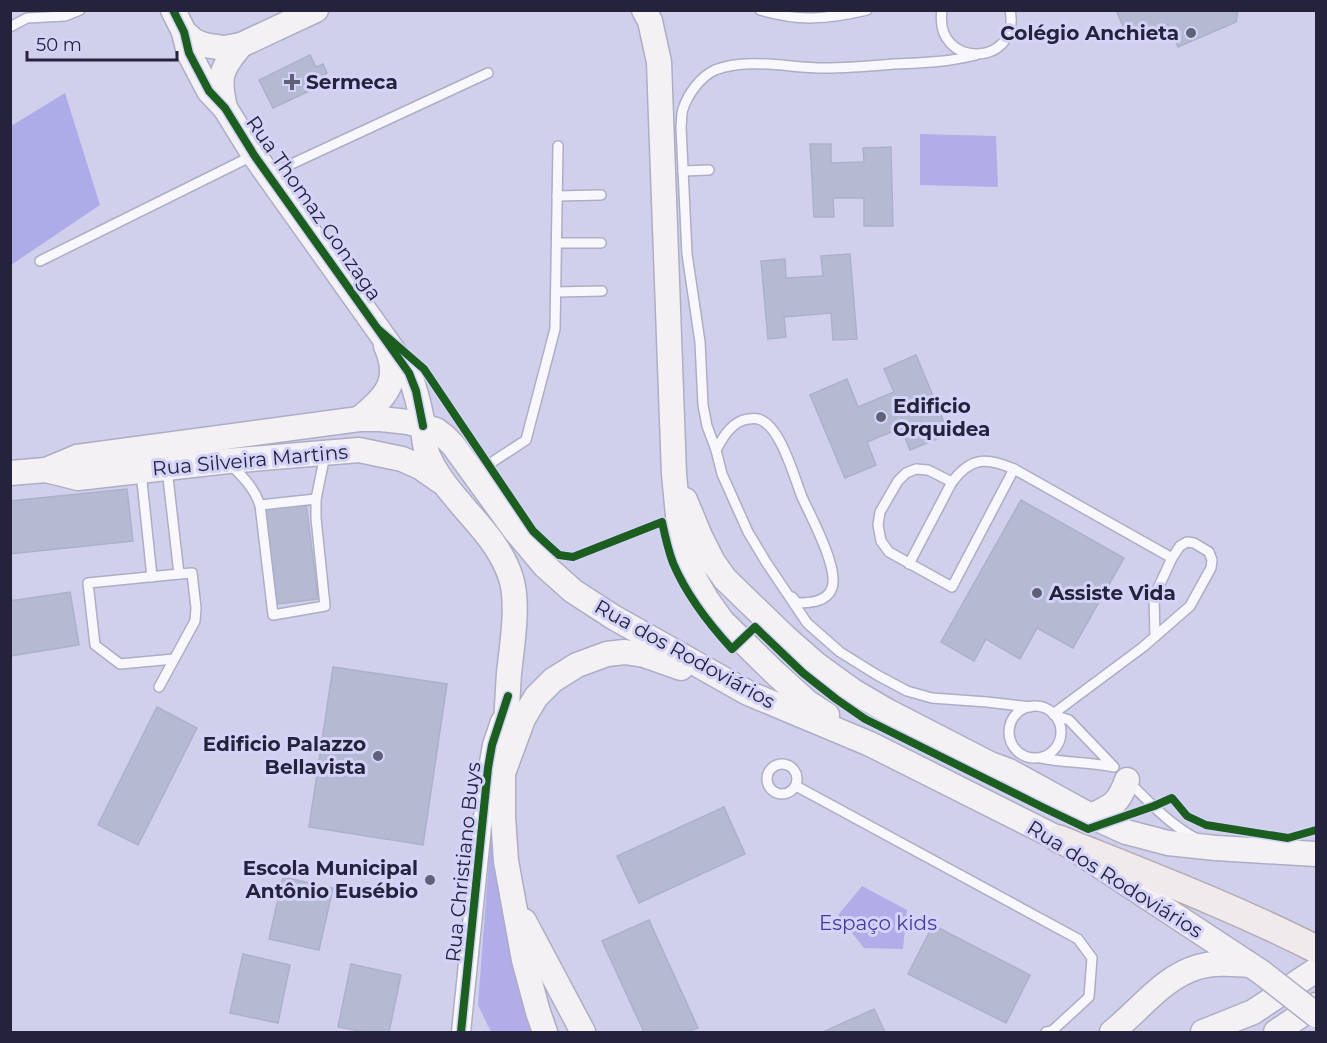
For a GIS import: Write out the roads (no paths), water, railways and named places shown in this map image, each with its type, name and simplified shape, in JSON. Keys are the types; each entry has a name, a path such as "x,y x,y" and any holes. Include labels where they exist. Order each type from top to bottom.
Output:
{"main road":[{"name":"Rua Thomaz Gonzaga","path":"172,10 184,32 189,53 209,91 225,108 254,155 409,374 416,391 423,426"},
{"path":"184,32 194,41 224,48 241,45 316,10"},
{"path":"644,10 650,21 660,62 674,474 679,526 687,557 696,581 722,621 807,702 870,744"},
{"path":"225,108 220,87 222,73 229,59 241,45"},
{"path":"359,419 386,394 390,382 392,372 389,353 379,330"},
{"name":"Rua Silveira Martins","path":"10,473 46,470 77,457 359,419 381,419 423,426"},
{"path":"423,426 428,456 447,487 491,540 511,578 514,620 502,817 506,861 524,960 545,1032"},
{"name":"Rua dos Rodoviários","path":"423,426 436,430 453,445 514,529 545,566 573,591 613,617 748,693 870,744 1059,839 1255,968 1317,1015"},
{"name":"Rua Silveira Martins","path":"46,470 78,478 228,461 359,450 402,459 420,467 447,487"},
{"path":"674,474 700,536 713,562 725,579 785,637 817,665 853,691 990,764 1009,771 1091,816 1126,832 1168,843 1317,854"},
{"path":"504,773 523,719 536,697 553,680 577,665 607,654 625,652 644,655 748,693"},
{"path":"937,778 1009,771"},
{"path":"1091,816 1116,802 1122,794 1120,773"},
{"path":"1059,839 1184,889 1317,949"},
{"path":"512,897 583,1032"},
{"path":"1112,1032 1157,991 1182,973 1216,964 1255,968"},
{"path":"1203,1032 1253,1012 1317,970"},
{"path":"1276,1032 1317,1005"}],"street":[{"name":"Rua Christiano Buys","path":"462,1032 488,768 492,745 508,696"},
{"path":"464,1014 473,1032"}],"lane":[{"path":"10,27 27,18 65,16 80,10"},
{"path":"760,10 784,17 815,19 849,15 867,10"},
{"path":"933,10 942,15 944,33 951,44 962,52 976,55"},
{"path":"1011,11 1011,26 1007,37 999,47 988,53 942,62 824,68 753,64 730,65 712,71 690,93 682,110 681,127 687,254 700,342 703,405 722,474 748,532 807,623 840,652 877,675 907,691 932,698 1039,706 1053,714 1060,728 1058,744 1047,755 1039,758"},
{"path":"268,175 488,74"},
{"path":"474,474 526,440 555,329 558,146"},
{"path":"40,261 254,155"},
{"path":"683,171 709,170"},
{"path":"557,196 601,195"},
{"path":"556,243 602,243"},
{"path":"556,291 602,291"},
{"path":"716,450 724,435 734,425 745,420 758,419 771,426 780,439 833,574 832,589 824,598 811,603 797,603 781,585"},
{"path":"228,461 249,483 260,505 273,615 325,606 315,518 316,499 326,452"},
{"path":"909,564 952,482 960,471 984,460 998,462 1014,469 1172,558"},
{"path":"167,468 178,574"},
{"path":"952,482 927,470 916,469 906,473 898,481 880,512 878,525 881,542 889,552 952,587 1014,469"},
{"path":"141,471 152,577"},
{"path":"260,505 316,499"},
{"path":"1053,714 1143,647 1184,613 1190,606 1211,568 1212,560 1209,552 1194,543 1186,542 1180,546 1154,597 1155,637"},
{"path":"159,687 195,621 196,608 192,573 88,583 95,645 120,664 174,658"},
{"path":"1030,707 1015,716 1009,732 1015,748 1022,754 1030,758 1096,763 1120,773"},
{"path":"1053,714 1069,720 1174,824 1216,848"},
{"path":"796,786 1078,939 1092,958 1089,997 1052,1031 1046,1032"}],"place":[{"name":"Colégio Anchieta","path":"1191,33"},
{"name":"Sermeca","path":"292,82"},
{"name":"Edificio Orquidea","path":"881,417"},
{"name":"Assiste Vida","path":"1037,593"},
{"name":"Edificio Palazzo Bellavista","path":"378,756"},
{"name":"Escola Municipal Antônio Eusébio","path":"430,880"}],"park label":[{"name":"Espaço kids","path":"878,923"}]}
